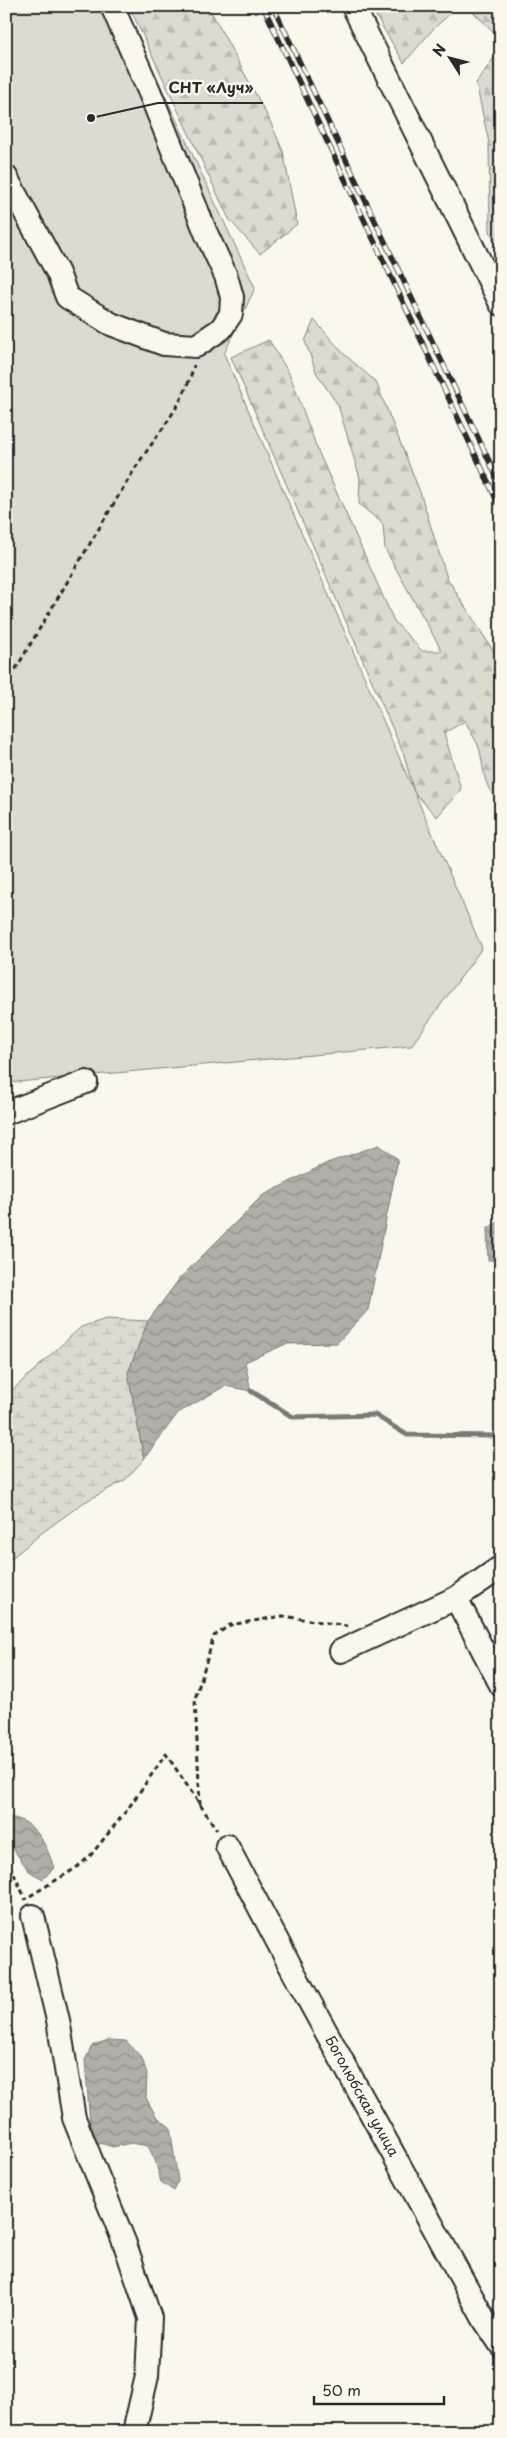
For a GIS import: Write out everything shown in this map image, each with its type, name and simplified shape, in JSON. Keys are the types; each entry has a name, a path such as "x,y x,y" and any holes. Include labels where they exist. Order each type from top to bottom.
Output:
{"street":[{"path":"6,177 58,273 67,297 111,324 164,344 196,346 221,329 231,314 232,297 226,276 206,233 150,93 112,6"},
{"path":"353,6 501,304"},
{"path":"6,1113 86,1082"},
{"path":"340,1651 456,1598 501,1567"},
{"path":"456,1598 501,1685"},
{"name":"Боголюбская улица","path":"227,1846 301,1986 485,2321 501,2345"},
{"path":"30,1908 58,2020 74,2118 125,2244 150,2318 147,2376 134,2432"}],"path":[{"path":"6,685 138,465 172,416 186,390 195,361 196,346"},
{"path":"200,1805 196,1699 214,1636 230,1625 283,1616 349,1626"},
{"path":"6,1857 30,1908 90,1856 166,1754 227,1846"}],"green space":[{"path":"6,6 123,6 255,288 224,354 482,948 411,1046 6,1083"},
{"path":"129,6 208,6 269,119 283,151 297,224 260,254 229,219"},
{"path":"370,6 459,6 434,28 404,63"},
{"path":"467,6 501,6 501,39"},
{"path":"501,48 501,258 490,231 489,143 476,83"},
{"path":"314,320 344,354 376,382 420,492 447,578 501,663 501,801 490,790 478,745 465,721 444,733 461,789 437,817 414,792 404,755 231,357 269,340 290,375 318,451 394,621 422,651 442,651 385,549 383,524 359,504 360,478 338,405 317,374 305,341"},
{"path":"106,1319 148,1321 128,1373 144,1459 125,1480 83,1503 43,1532 6,1563 6,1396 81,1327"}],"water":[{"path":"379,1145 398,1159 368,1310 337,1343 286,1344 245,1362 251,1391 225,1386 178,1413 144,1459 128,1373 148,1321 180,1278 262,1196 327,1163"},
{"path":"501,1220 501,1260 488,1260 487,1229"},
{"path":"6,1817 16,1818 25,1822 32,1827 43,1842 54,1868 43,1879 29,1871 6,1839"},
{"path":"108,2040 126,2041 142,2058 147,2074 146,2098 156,2116 170,2127 178,2181 174,2191 161,2182 155,2160 148,2146 131,2143 113,2147 97,2142 90,2122 85,2060 92,2046"}],"waterway":[{"path":"251,1391 293,1417 375,1415 407,1435 501,1436"}],"railway":[{"path":"263,6 501,509"},
{"path":"273,6 501,486"}],"place":[{"name":"СНТ «Луч»","path":"91,118"}]}
